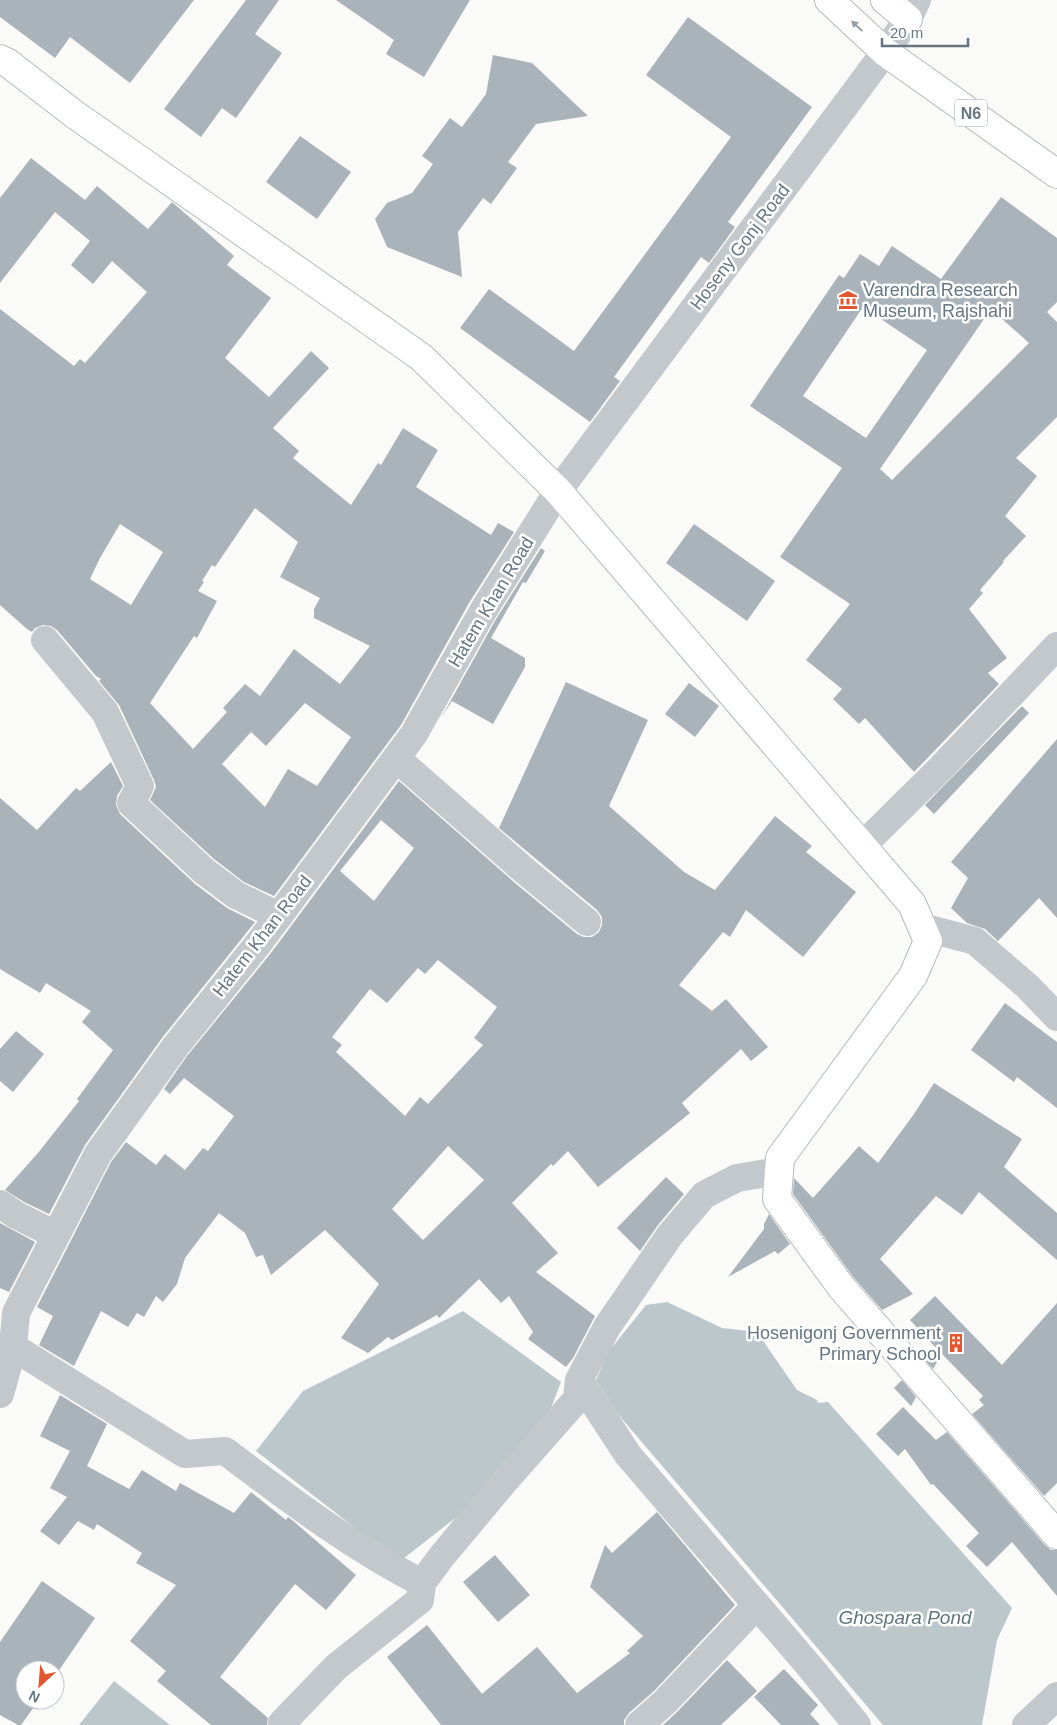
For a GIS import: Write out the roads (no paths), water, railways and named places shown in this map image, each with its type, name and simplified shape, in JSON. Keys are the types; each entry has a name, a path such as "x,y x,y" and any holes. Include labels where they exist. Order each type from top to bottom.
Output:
{"main road":[{"name":"N6","path":"829,0 885,52 1055,168"},
{"path":"885,0 913,10"},
{"path":"0,59 8,63 74,114 422,356 558,491 912,904 928,941 913,976 780,1158 778,1199 842,1288 1057,1535"}],"street":[{"name":"Hoseny Gonj Road","path":"558,491 885,52 913,10"},
{"name":"Hatem Khan Road","path":"0,1394 13,1347 8,1308 56,1235 98,1154 175,1047 279,916 414,734 483,611 558,491"},
{"path":"45,640 105,712 140,786 131,803 210,876 236,896 279,916"},
{"path":"862,846 1052,662"},
{"path":"396,758 525,871 587,922"},
{"path":"922,927 976,941 1027,986 1057,1017"},
{"path":"282,1722 336,1667 420,1600 422,1583 503,1483 576,1399 579,1380 607,1326 670,1235 704,1195 737,1178 779,1171"},
{"path":"0,1204 16,1215 56,1235"},
{"path":"13,1347 185,1454 225,1451 313,1517 393,1568 422,1583"},
{"path":"579,1380 628,1455 857,1725"},
{"path":"639,1725 665,1702 757,1605"},
{"path":"1026,1725 1057,1696"}],"water":[{"name":"Ghospara Pond","path":"667,1302 722,1328 757,1332 797,1390 817,1400 818,1403 828,1402 1012,1608 997,1640 982,1725 883,1725 617,1413 596,1380 609,1351 646,1305"},
{"path":"463,1311 561,1382 541,1434 472,1505 399,1562 256,1451 303,1391"},
{"path":"114,1681 170,1725 79,1725"}],"place":[{"name":"Varendra Research Museum, Rajshahi","path":"848,300"},
{"name":"Hosenigonj Government Primary School","path":"956,1343"}]}
